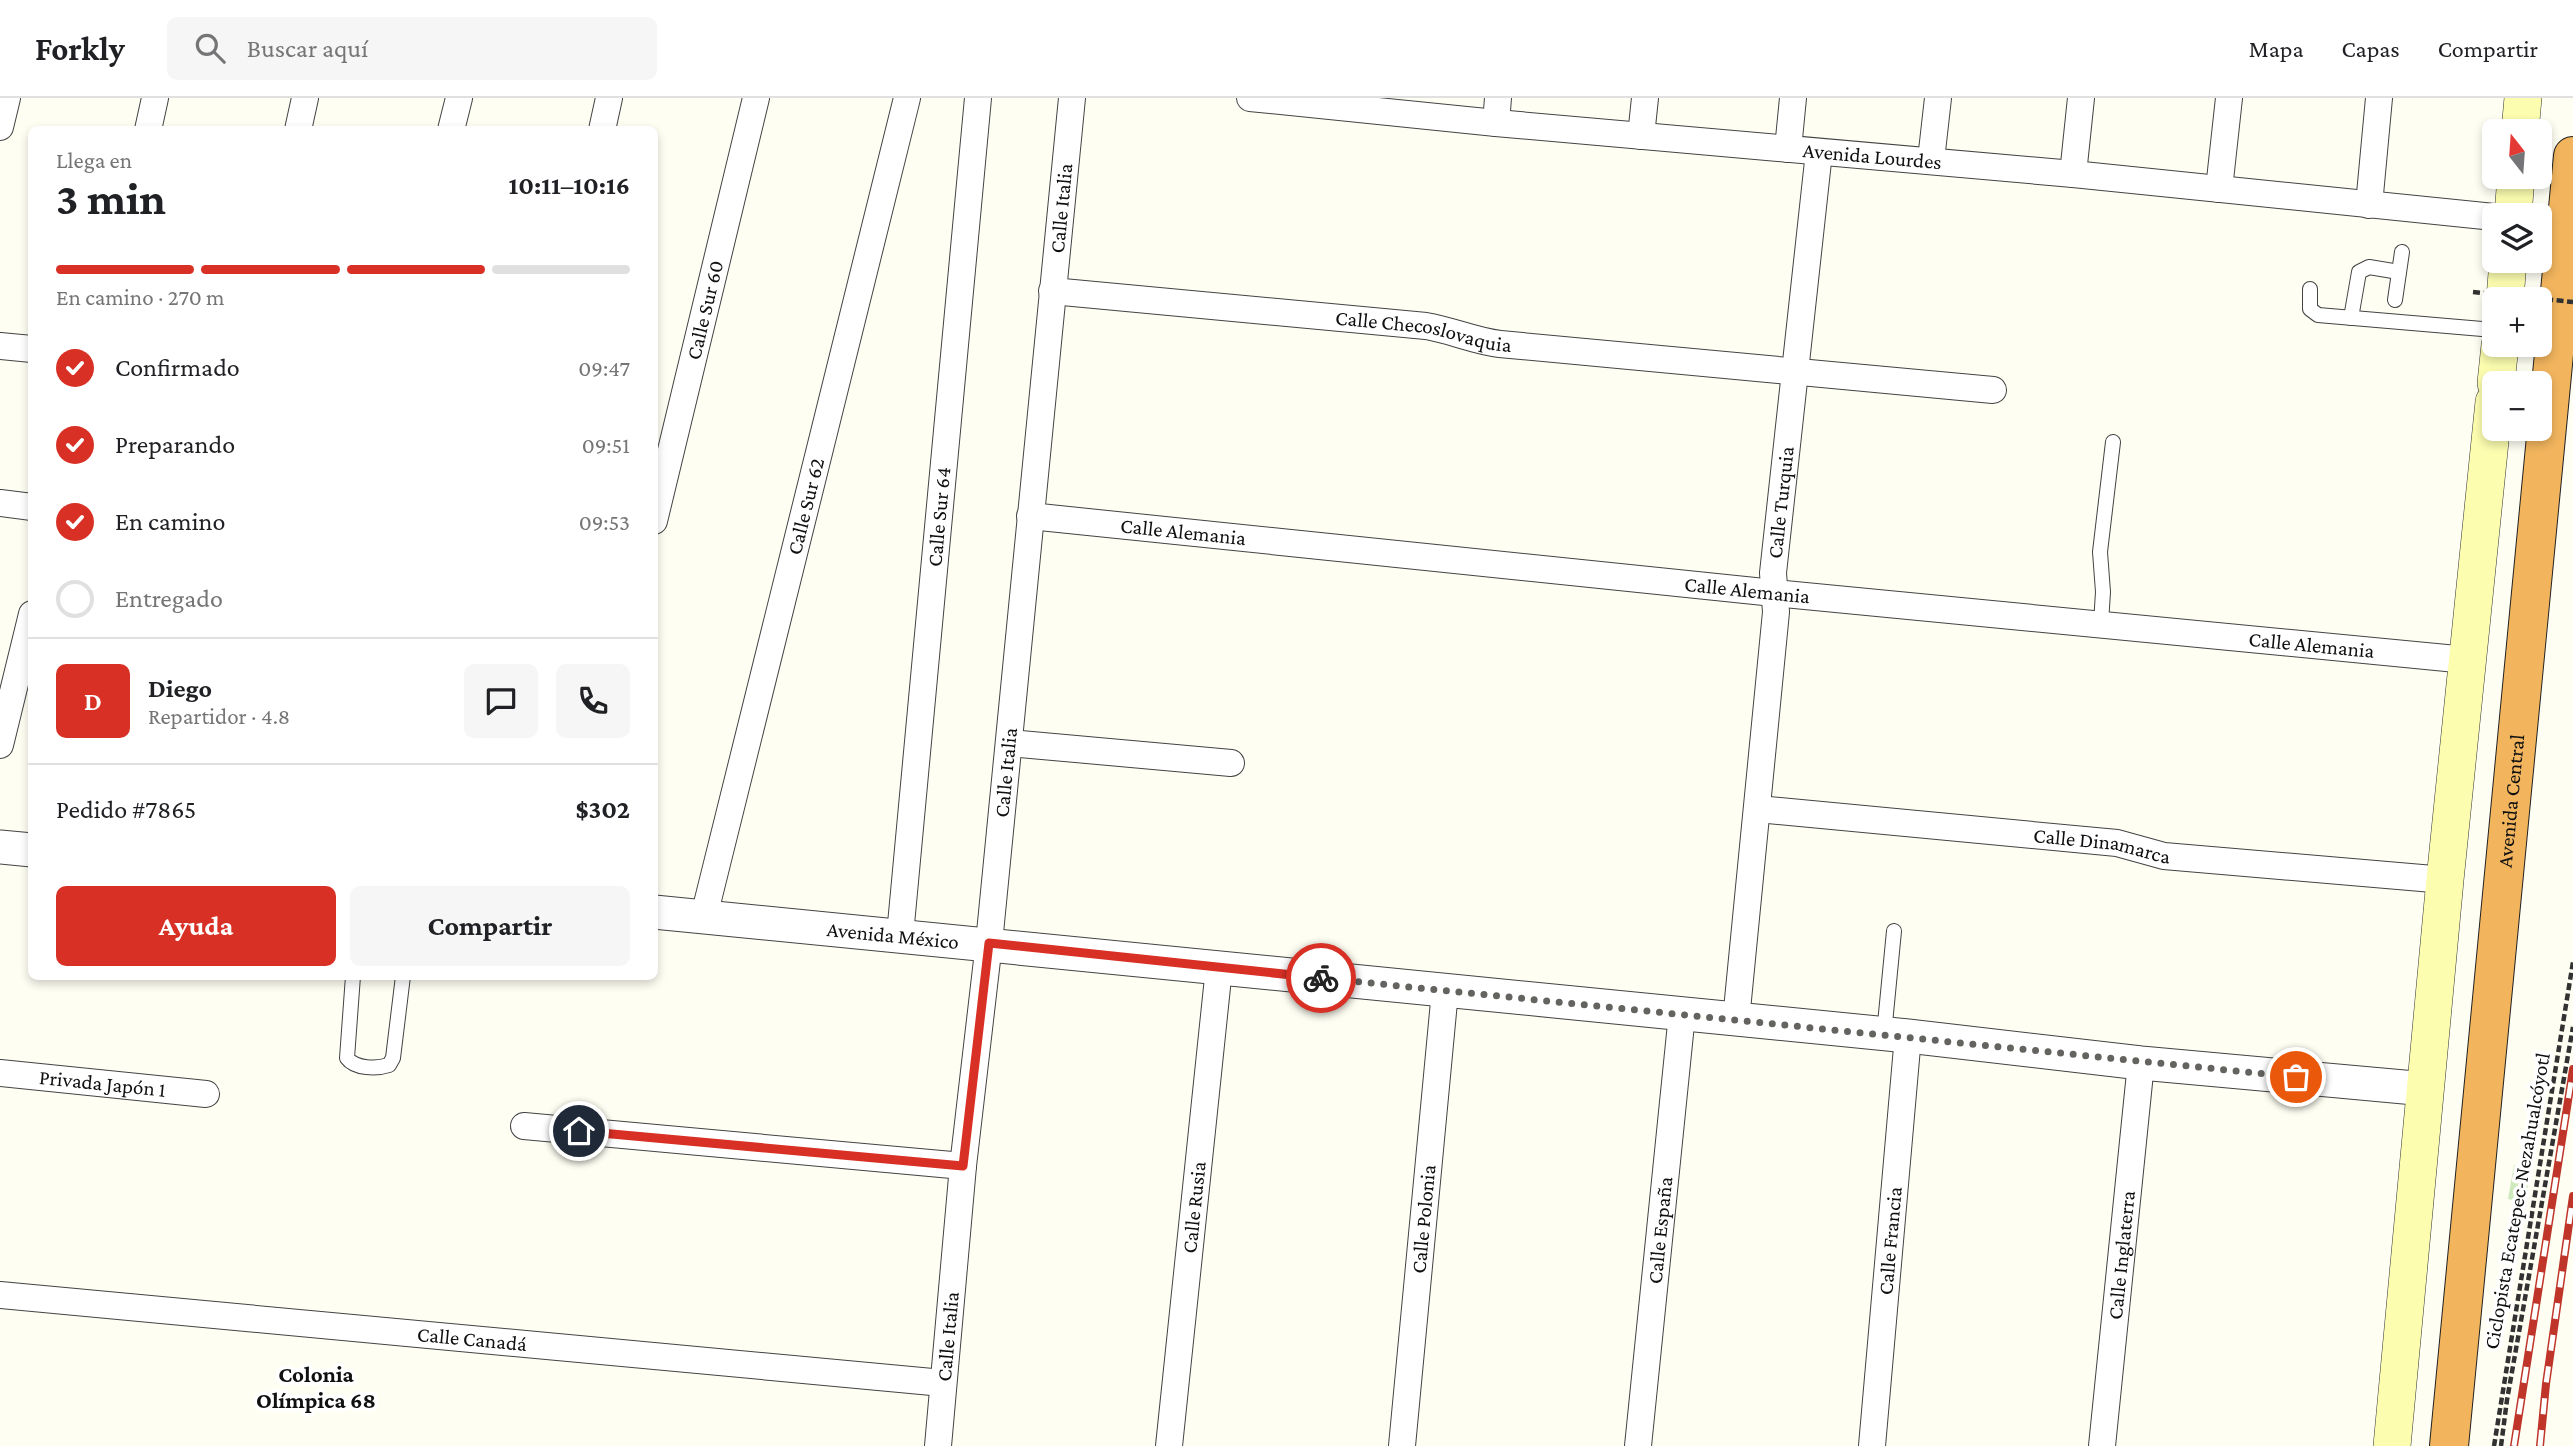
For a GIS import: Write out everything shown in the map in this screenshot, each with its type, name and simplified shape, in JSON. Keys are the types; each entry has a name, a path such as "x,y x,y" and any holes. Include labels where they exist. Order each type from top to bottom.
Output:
{"highway":[{"name":"Avenida Central","path":"2449,1446 2573,156"}],"main road":[{"path":"2521,119 2523,98"},
{"path":"2392,1446 2445,880 2490,441"}],"street":[{"path":"0,127 7,98"},
{"path":"149,126 155,98"},
{"path":"299,126 305,98"},
{"path":"452,126 459,98"},
{"path":"603,126 609,98"},
{"name":"Calle Sur 60","path":"658,504 756,98"},
{"name":"Calle Sur 62","path":"704,916 906,98"},
{"name":"Calle Sur 64","path":"900,935 978,98"},
{"name":"Calle Italia","path":"938,1446 963,1166 989,943 1072,98"},
{"name":"Avenida Lourdes","path":"1250,98 1497,111 1641,136 1931,160 2482,216"},
{"path":"1641,136 1645,98"},
{"path":"1788,149 1793,98"},
{"path":"1931,160 1938,98"},
{"path":"2073,174 2081,98"},
{"path":"2219,189 2229,98"},
{"path":"2369,205 2379,98"},
{"name":"Calle Turquia","path":"1736,1020 1776,612 1773,573 1819,152"},
{"name":"Calle Checoslovaquia","path":"1052,291 1426,326 1445,329 1482,342 1500,344 1993,390"},
{"path":"0,346 28,349"},
{"path":"0,503 28,506"},
{"name":"Calle Alemania","path":"1030,516 1774,593 2467,660"},
{"path":"0,745 28,630"},
{"path":"1009,743 1231,763"},
{"name":"Calle Dinamarca","path":"1758,809 2118,844 2164,856 2445,880"},
{"path":"0,847 28,850"},
{"name":"Avenida México","path":"658,912 989,943 1896,1035 2141,1063 2426,1089"},
{"name":"Calle Rusia","path":"1169,1446 1219,968"},
{"name":"Calle Polonia","path":"1402,1446 1446,991"},
{"name":"Calle España","path":"1638,1446 1682,1014"},
{"name":"Calle Francia","path":"1871,1446 1896,1035"},
{"name":"Calle Inglaterra","path":"2102,1446 2141,1063"},
{"name":"Privada Japón 1","path":"0,1073 206,1094"},
{"path":"524,1126 963,1166"},
{"name":"Calle Canadá","path":"0,1295 943,1383"}],"lane":[{"path":"2395,300 2402,252"},
{"path":"2351,318 2359,272 2369,267 2399,272"},
{"path":"2310,289 2310,309 2315,314 2482,329"},
{"path":"2101,623 2103,592 2100,552 2113,442"},
{"path":"1894,931 1896,1035"},
{"path":"353,980 347,1058 357,1066 382,1067 389,1065 393,1058 403,980"}],"path":[{"path":"2552,301 2573,303"},
{"name":"Ciclopista Ecatepec-Nezahualcóyotl","path":"2494,1446 2573,962"},
{"path":"2501,1446 2573,1027"}],"green space":[{"path":"2514,1165 2531,1168 2525,1202 2508,1199"}],"railway":[{"path":"2514,1446 2573,1069"},
{"path":"2540,1446 2546,1384 2573,1196"}],"way so far":[{"path":"1321,978 2296,1077"}],"district":[{"name":"Colonia Olímpica 68","path":"316,1387"}],"route":[{"path":"579,1131 963,1166 989,943 1321,978"}]}
